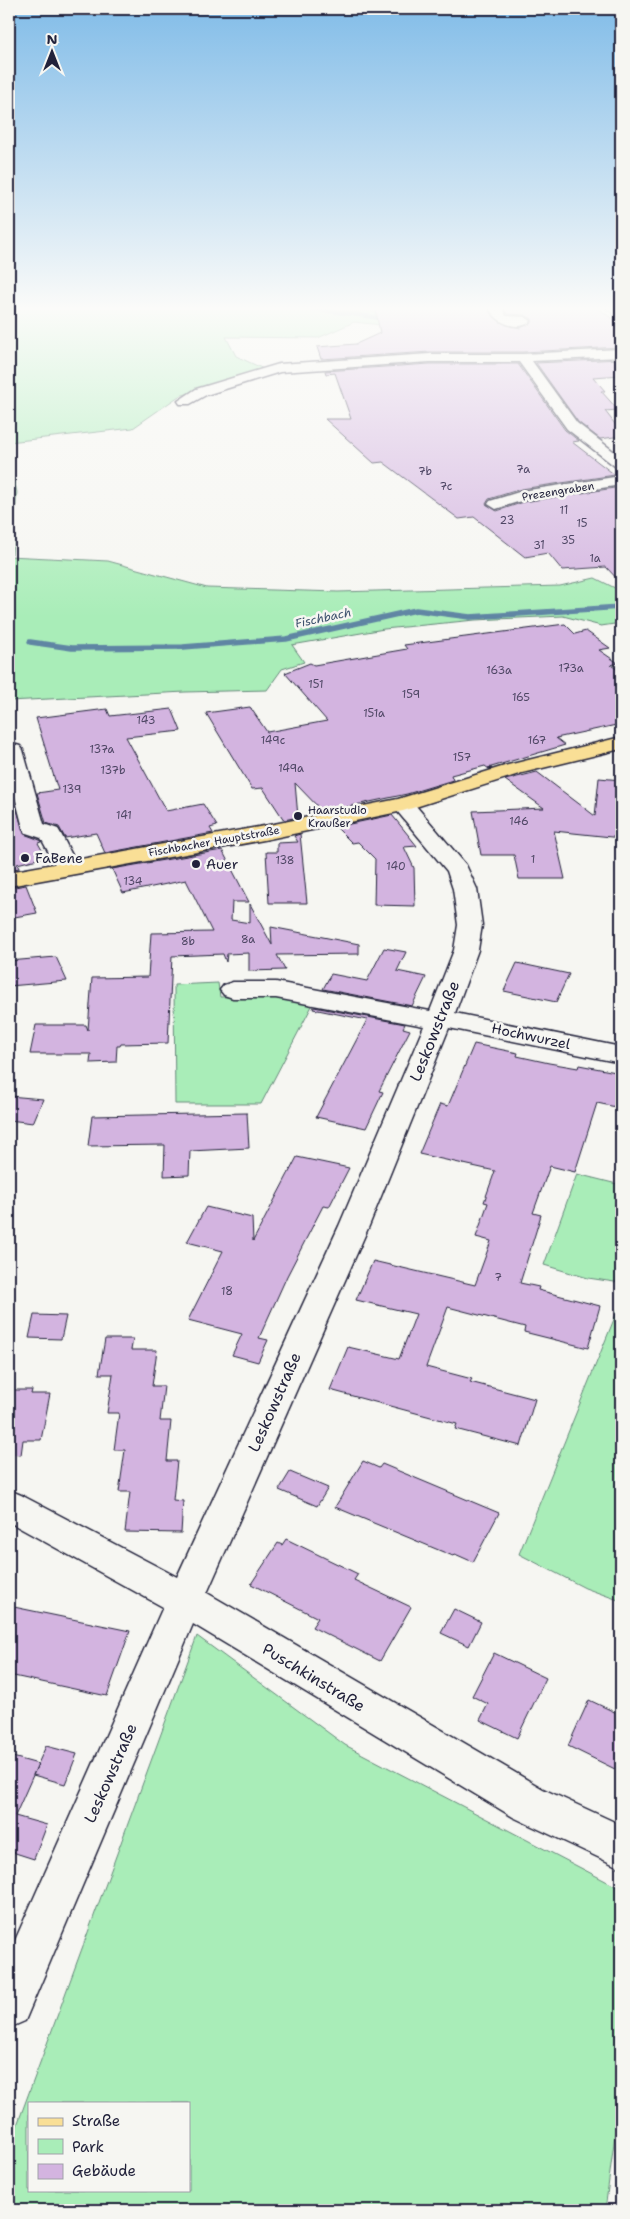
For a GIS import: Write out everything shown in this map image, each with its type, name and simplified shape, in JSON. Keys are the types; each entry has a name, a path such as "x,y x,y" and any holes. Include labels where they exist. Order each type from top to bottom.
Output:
{"main road":[{"name":"Fischbacher Hauptstraße","path":"9,879 67,867 264,833 403,805 515,769 621,743"}],"street":[{"path":"560,410 572,426 621,464"},
{"name":"Prezengraben","path":"496,504 522,496 621,480"},
{"path":"13,750 34,828 50,834 67,867"},
{"name":"Leskowstraße","path":"9,2005 185,1600 354,1226 440,1019 466,950 470,924 464,889 458,870 403,805"},
{"name":"Hochwurzel","path":"233,990 276,990 440,1019 621,1055"},
{"name":"Puschkinstraße","path":"9,1505 185,1600 528,1803 621,1847"}],"green space":[{"path":"9,410 160,410 133,428 9,442"},
{"path":"9,460 17,492 12,554 9,554"},
{"path":"9,556 108,561 207,588 338,592 560,586 595,578 621,591 621,623 601,626 563,616 475,620 384,629 292,645 304,662 282,669 267,690 9,701"},
{"path":"218,983 220,997 279,996 314,1002 261,1104 175,1104 174,985"},
{"path":"577,1174 621,1185 621,1283 588,1278 544,1265"},
{"path":"621,1302 621,1601 585,1588 519,1554"},
{"path":"197,1636 345,1745 621,1889 621,2090 605,2210 9,2210 9,2147"}],"building":[{"path":"348,410 550,410 565,430 579,441 572,442 615,475 521,489 489,499 486,504 497,511 524,502 621,487 621,583 606,567 562,570 548,553 525,557 474,517 459,519 383,462 374,463 325,419 351,419"},
{"path":"569,410 618,410 605,411 621,432 621,436 600,439 578,422"},
{"path":"565,624 575,634 586,631 610,648 599,650 618,663 611,665 621,672 621,724 556,738 565,745 489,769 485,766 451,775 453,780 407,794 323,812 295,783 298,817 284,820 263,788 252,789 206,713 250,707 267,732 327,721 285,673 310,663 314,665 407,649 404,645"},
{"path":"107,709 110,716 172,709 181,731 126,737 166,811 203,804 217,826 210,828 213,833 105,853 96,833 65,838 59,827 46,823 37,793 58,790 36,718"},
{"path":"537,772 595,816 599,778 621,780 621,838 554,831 565,879 519,879 514,855 481,855 473,811 544,808 505,780"},
{"path":"9,796 13,796 24,834 40,840 41,842 38,843 46,857 17,864 19,868 9,870"},
{"path":"392,815 417,846 404,847 414,868 415,906 374,905 375,859 358,842 352,843 336,827"},
{"path":"300,834 307,903 269,903 266,852 277,852 277,843 298,842 294,836"},
{"path":"222,850 249,902 232,902 231,920 250,923 250,904 272,945 271,927 359,944 359,954 277,955 285,970 249,971 249,953 227,954 226,962 223,954 172,956 168,1043 121,1044 117,1046 116,1062 90,1063 91,1054 30,1054 36,1025 86,1025 88,1030 92,978 148,977 151,933 212,932 186,880 123,893 112,869"},
{"path":"26,885 37,913 9,918 9,888"},
{"path":"384,948 406,952 397,971 426,977 412,1006 323,989 331,974 367,981"},
{"path":"56,957 67,981 9,986 9,961"},
{"path":"517,963 569,974 556,1002 504,991"},
{"path":"314,1007 405,1024 403,1028 410,1030 379,1091 383,1092 366,1128 316,1117 367,1020 313,1009"},
{"path":"474,1044 518,1053 517,1056 549,1063 578,1068 579,1065 621,1073 621,1089 616,1107 597,1103 575,1172 550,1166 533,1213 541,1215 520,1283 539,1287 538,1290 600,1306 588,1348 524,1332 525,1327 448,1307 426,1367 472,1379 470,1382 535,1399 521,1446 455,1429 457,1424 330,1390 348,1347 399,1359 416,1314 356,1300 373,1261 475,1285 491,1241 476,1237 488,1203 484,1202 495,1171 419,1154 440,1104 448,1106"},
{"path":"9,1096 43,1099 33,1123 9,1120"},
{"path":"247,1113 249,1148 190,1151 189,1175 164,1176 165,1145 88,1146 92,1116"},
{"path":"297,1157 349,1168 329,1207 323,1206 287,1276 259,1338 268,1340 258,1362 232,1355 242,1334 188,1320 223,1251 187,1242 206,1207 252,1218 253,1241"},
{"path":"34,1315 66,1316 61,1339 29,1338"},
{"path":"105,1339 133,1339 131,1350 157,1350 152,1386 164,1386 160,1421 171,1421 167,1461 177,1461 173,1500 183,1501 181,1533 125,1532 130,1492 119,1492 125,1450 114,1450 119,1413 107,1413 113,1374 99,1374"},
{"path":"9,1390 32,1390 31,1394 50,1394 41,1440 23,1440 21,1455 9,1454"},
{"path":"363,1461 379,1468 382,1464 499,1513 473,1562 455,1554 453,1556 335,1507"},
{"path":"290,1472 328,1488 317,1506 279,1490"},
{"path":"286,1539 358,1574 354,1580 411,1607 380,1661 312,1627 318,1618 251,1584 278,1543 282,1545"},
{"path":"9,1606 130,1631 107,1696 9,1675"},
{"path":"454,1609 481,1622 469,1646 441,1633"},
{"path":"494,1653 546,1678 517,1738 480,1720 488,1704 472,1696"},
{"path":"589,1700 621,1715 621,1772 568,1746"},
{"path":"46,1746 77,1754 65,1784 33,1775"},
{"path":"9,1756 38,1764 15,1816 47,1825 34,1859 9,1851"}],"waterway":[{"name":"Fischbach","path":"30,642 72,648 183,647 286,639 416,610 470,617 621,607"}],"place":[{"name":"Haarstudio Kraußer","path":"298,816"},
{"name":"FaBene","path":"25,858"},
{"name":"Auer","path":"196,864"}]}
